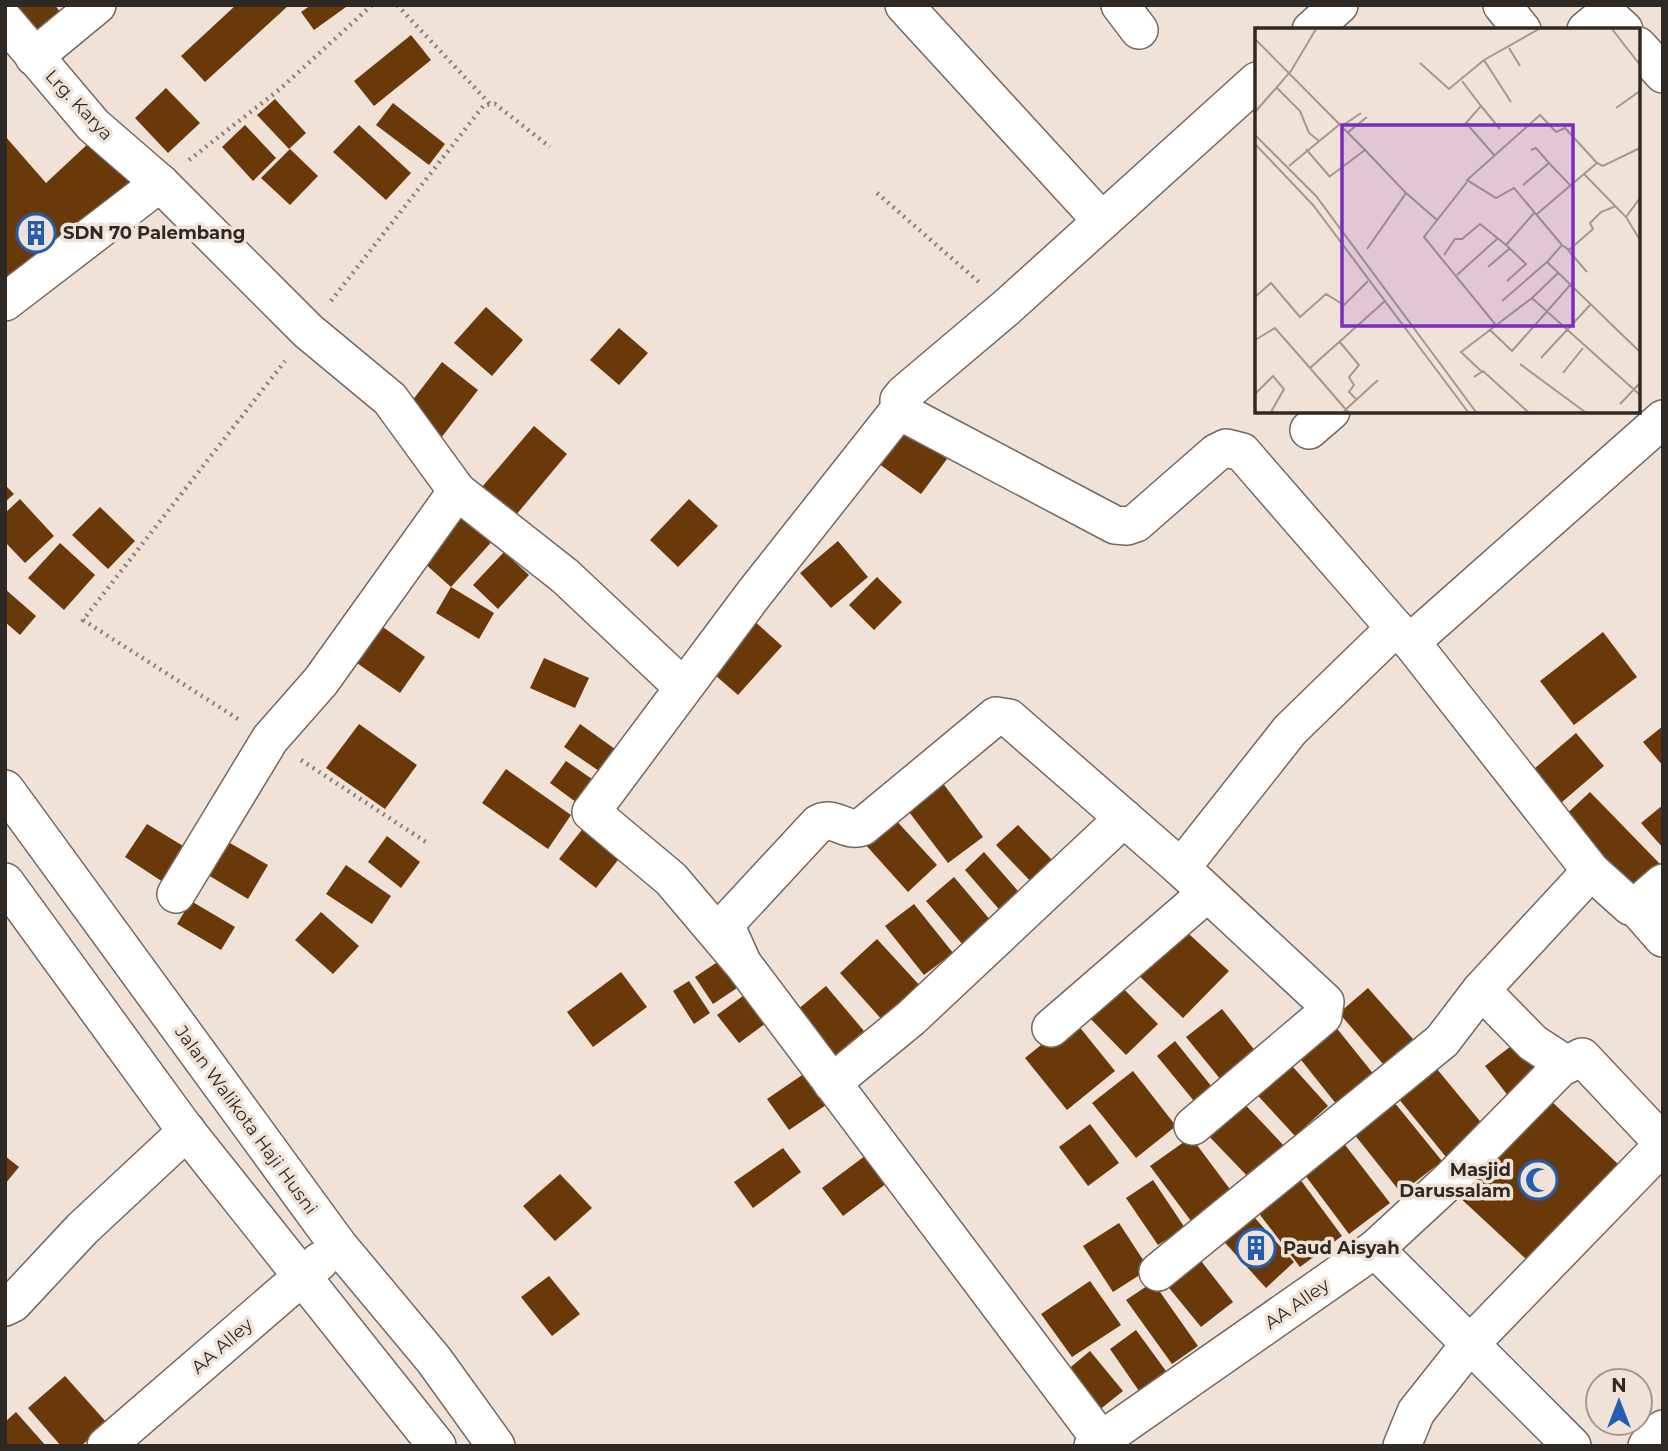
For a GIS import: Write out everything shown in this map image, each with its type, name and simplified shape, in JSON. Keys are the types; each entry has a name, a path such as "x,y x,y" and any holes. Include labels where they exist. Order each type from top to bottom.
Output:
{"street":[{"path":"34,57 97,5"},
{"path":"904,5 1102,221"},
{"path":"1313,28 1339,5"},
{"path":"1502,5 1520,28"},
{"name":"Lrg. Karya","path":"5,21 93,125 160,183 308,331 390,399 457,491 565,576 683,687"},
{"path":"1640,48 1663,74"},
{"path":"1097,1443 743,964 671,879 591,812 683,687 900,409 900,400 904,394 1007,307 1255,83"},
{"path":"5,302 160,183"},
{"path":"900,409 1115,525 1127,526 1136,523 1216,453 1233,447 1242,453 1403,635 1591,871 1625,904 1649,894 1663,938"},
{"path":"1181,868 1290,730 1403,635 1646,420"},
{"path":"176,894 270,739 321,681 457,491"},
{"path":"743,964 728,931 729,921 818,824 828,820 854,829 862,827 996,716 1009,718 1181,868 1325,1002 1323,1016 1193,1126"},
{"name":"Jalan Walikota Haji Husni","path":"5,789 338,1245 434,1360 496,1446"},
{"path":"832,1083 911,1018 1124,818"},
{"path":"1158,1272 1442,1041 1481,990 1591,871"},
{"path":"5,882 187,1131 437,1446"},
{"path":"1051,1028 1206,894"},
{"path":"1402,1446 1416,1412 1469,1344 1663,1144 1582,1056 1560,1068 1556,1058 1533,1043 1481,990"},
{"name":"AA Alley","path":"1097,1443 1375,1250 1453,1177 1560,1068"},
{"path":"5,1307 13,1303 82,1229 187,1131"},
{"name":"AA Alley","path":"106,1446 338,1245"},
{"path":"1375,1250 1572,1446"},
{"path":"1647,1446 1663,1429"}],"path":[{"path":"160,183 281,89 372,5"},
{"path":"397,5 490,104"},
{"path":"877,193 1007,307"},
{"path":"83,620 270,739 429,845"}],"building":[{"path":"20,5 55,5 62,15 34,39 11,11"},
{"path":"236,5 289,5 205,82 181,56"},
{"path":"311,5 346,7 314,30 301,12"},
{"path":"411,35 431,60 374,106 354,81"},
{"path":"166,88 200,123 168,153 135,118"},
{"path":"275,99 306,133 289,149 257,115"},
{"path":"393,103 445,144 429,165 376,125"},
{"path":"245,125 276,158 253,181 222,147"},
{"path":"359,125 411,173 386,200 333,152"},
{"name":"SDN 70 Palembang","path":"5,136 46,183 91,141 134,179 5,284"},
{"path":"290,149 318,176 290,205 261,178"},
{"path":"486,307 523,340 492,376 454,343"},
{"path":"619,328 648,353 619,385 590,360"},
{"path":"442,362 478,390 441,438 405,410"},
{"path":"894,420 947,459 921,494 868,456"},
{"path":"534,426 567,454 516,515 482,487"},
{"path":"5,485 14,494 5,502"},
{"path":"456,494 495,538 451,587 423,562"},
{"path":"20,499 54,536 25,563 5,542 5,513"},
{"path":"689,499 718,526 678,567 650,540"},
{"path":"100,507 135,541 108,569 72,535"},
{"path":"838,541 868,577 831,608 800,573"},
{"path":"60,543 95,575 64,610 28,578"},
{"path":"504,552 529,575 498,609 473,585"},
{"path":"877,577 902,602 874,630 849,605"},
{"path":"451,587 494,613 479,639 436,613"},
{"path":"5,589 36,616 20,635 5,622"},
{"path":"753,620 782,646 738,695 708,669"},
{"path":"380,625 425,657 400,693 354,661"},
{"path":"1603,632 1637,677 1574,725 1540,681"},
{"path":"544,658 589,678 575,708 530,688"},
{"path":"359,724 417,765 385,809 326,768"},
{"path":"580,724 615,749 599,771 564,747"},
{"path":"1663,726 1663,766 1643,742"},
{"path":"1576,733 1604,766 1555,808 1527,775"},
{"path":"566,761 605,788 588,811 550,783"},
{"path":"506,769 571,815 548,849 482,803"},
{"path":"942,782 983,837 948,863 906,808"},
{"path":"1590,792 1660,864 1629,893 1559,821"},
{"path":"1663,805 1663,848 1641,823"},
{"path":"893,817 937,865 908,892 864,843"},
{"path":"588,822 625,851 596,888 559,859"},
{"path":"147,824 188,849 166,884 125,857"},
{"path":"1018,825 1057,865 1035,886 996,845"},
{"path":"387,836 420,862 401,888 368,862"},
{"path":"223,839 268,865 248,899 203,872"},
{"path":"984,852 1024,898 1004,915 965,870"},
{"path":"346,865 391,896 372,924 326,894"},
{"path":"954,877 992,922 963,945 926,901"},
{"path":"191,901 235,927 221,950 177,924"},
{"path":"914,904 953,953 924,975 885,926"},
{"path":"321,912 359,946 333,974 295,940"},
{"path":"1176,922 1229,971 1183,1018 1131,968"},
{"path":"877,939 922,988 884,1022 840,973"},
{"path":"719,961 737,988 713,1004 695,977"},
{"path":"621,972 647,1007 593,1047 567,1012"},
{"path":"1114,979 1158,1024 1126,1055 1082,1010"},
{"path":"689,981 710,1013 694,1024 673,991"},
{"path":"826,986 864,1031 829,1060 791,1015"},
{"path":"1368,988 1413,1039 1383,1064 1339,1013"},
{"path":"751,990 773,1018 739,1043 717,1015"},
{"path":"1222,1009 1256,1052 1221,1080 1186,1037"},
{"path":"1073,1019 1115,1071 1067,1110 1025,1058"},
{"path":"1331,1021 1375,1076 1337,1105 1294,1051"},
{"path":"1519,1040 1543,1070 1509,1097 1485,1066"},
{"path":"1175,1041 1216,1092 1198,1106 1157,1056"},
{"path":"1284,1057 1328,1106 1295,1136 1250,1087"},
{"path":"1432,1063 1484,1126 1446,1157 1394,1093"},
{"path":"808,1071 829,1103 789,1130 767,1099"},
{"path":"1133,1071 1176,1126 1136,1158 1092,1103"},
{"path":"1236,1095 1287,1149 1253,1182 1201,1128"},
{"path":"1390,1097 1442,1161 1401,1193 1350,1129"},
{"name":"Masjid Darussalam","path":"1550,1100 1618,1164 1527,1260 1458,1196"},
{"path":"1090,1124 1119,1163 1088,1186 1059,1147"},
{"path":"1191,1137 1235,1196 1194,1225 1150,1166"},
{"path":"1339,1137 1390,1203 1349,1234 1299,1167"},
{"path":"783,1148 801,1172 753,1208 734,1182"},
{"path":"873,1150 895,1177 843,1216 822,1188"},
{"path":"5,1156 19,1167 5,1184"},
{"path":"1294,1171 1342,1236 1300,1267 1251,1203"},
{"path":"560,1174 592,1208 555,1241 523,1206"},
{"path":"1153,1180 1185,1228 1158,1245 1126,1198"},
{"name":"Paud Aisyah","path":"1247,1209 1294,1262 1266,1288 1218,1235"},
{"path":"1119,1223 1149,1269 1113,1292 1083,1246"},
{"path":"1198,1257 1233,1302 1201,1327 1165,1283"},
{"path":"549,1276 580,1314 552,1336 521,1297"},
{"path":"1090,1281 1121,1325 1072,1357 1041,1314"},
{"path":"1153,1282 1198,1346 1172,1364 1126,1300"},
{"path":"1136,1330 1166,1371 1139,1391 1110,1349"},
{"path":"1090,1351 1123,1391 1098,1411 1066,1371"},
{"path":"65,1376 107,1423 81,1446 61,1446 28,1408"},
{"path":"16,1412 46,1446 5,1446 5,1422"}],"place":[{"name":"SDN 70 Palembang","path":"36,233"},
{"name":"Masjid Darussalam","path":"1538,1180"},
{"name":"Paud Aisyah","path":"1256,1248"}]}
